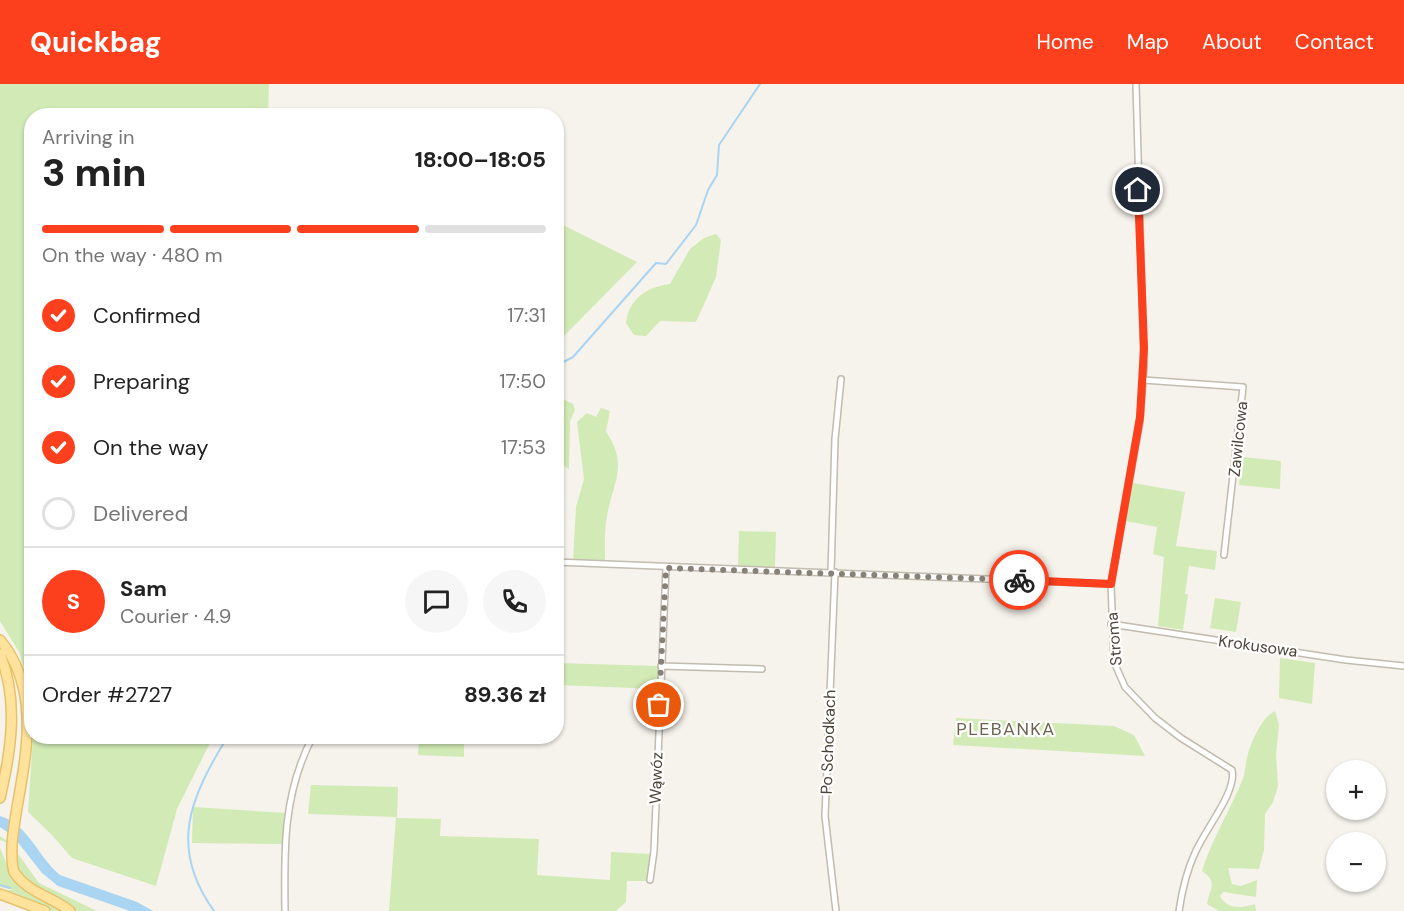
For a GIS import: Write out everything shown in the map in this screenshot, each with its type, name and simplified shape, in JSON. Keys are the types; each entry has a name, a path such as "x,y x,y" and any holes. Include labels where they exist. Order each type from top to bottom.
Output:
{"main road":[{"path":"0,640 7,648 15,668 22,710 20,744 3,841 8,863 20,880 70,911"},
{"path":"0,654 8,677 12,705 0,798"},
{"path":"0,773 6,759"},
{"path":"0,894 45,911"}],"street":[{"name":"Stroma","path":"1136,84 1143,380 1136,450 1111,584 1114,662 1125,687 1155,718 1181,738 1232,770 1234,778 1231,791 1208,825 1194,853 1185,879 1179,911"},
{"name":"Po Schodkach","path":"836,911 825,816 835,439 841,379"},
{"name":"Zawilcowa","path":"1143,380 1243,387 1224,555"},
{"path":"564,562 1111,584"},
{"name":"Wąwóz","path":"650,880 654,851 666,568"},
{"name":"Krokusowa","path":"1111,624 1346,660 1404,666"},
{"path":"661,666 762,669"},
{"path":"285,911 285,843 292,786 310,744"}],"green space":[{"path":"0,84 269,84 268,108 24,108 24,668 19,652 0,621"},
{"path":"564,226 637,262 564,336"},
{"path":"716,234 721,240 716,277 697,320 695,322 660,321 646,336 634,335 626,323 635,301 646,291 670,284 690,249 704,238"},
{"path":"564,400 573,404 575,410 570,421 569,469 564,466"},
{"path":"601,408 610,411 606,432 617,454 618,464 606,522 605,563 573,561 576,507 584,479 577,422 587,413 596,417"},
{"path":"1242,457 1281,461 1280,489 1239,485"},
{"path":"1133,483 1185,492 1176,546 1217,551 1215,570 1189,566 1183,630 1158,626 1164,557 1153,554 1157,527 1126,521"},
{"path":"739,531 776,532 775,567 738,567"},
{"path":"1215,598 1241,602 1236,632 1210,628"},
{"path":"1280,658 1315,663 1312,704 1279,698"},
{"path":"564,663 658,666 658,689 564,685"},
{"path":"1275,711 1279,725 1276,754 1278,786 1273,802 1265,814 1264,850 1259,869 1228,868 1232,884 1241,886 1257,880 1256,897 1223,892 1220,896 1231,906 1255,904 1256,911 1219,911 1207,904 1211,882 1202,871 1243,778 1247,757 1255,736 1266,718"},
{"path":"956,718 1114,726 1134,735 1145,756 953,745"},
{"path":"33,744 210,744 177,809 156,886 72,858 28,812"},
{"path":"419,744 464,744 464,757 418,755"},
{"path":"311,785 398,787 397,818 441,819 440,836 539,839 537,875 610,880 611,852 651,854 648,881 627,881 626,902 616,911 389,911 396,817 308,814"},
{"path":"193,807 286,813 282,844 192,843"},
{"path":"0,836 10,843 39,883 97,911 76,911 25,880 11,860 18,856 10,853 8,843 0,840"},
{"path":"0,848 11,874 65,911 53,911 7,890 14,890 0,887"}],"water":[{"path":"0,816 18,826 60,875 137,902 153,911 130,911 58,886 42,873 13,836 0,827"}],"waterway":[{"path":"564,362 573,357 656,263 666,264 696,225 708,190 717,175 719,145 760,84"},
{"path":"214,911 200,888 191,865 188,844 195,802 203,780 223,744"},
{"path":"0,885 10,888"}],"way so far":[{"path":"659,705 666,568 778,570 1019,580"}],"district":[{"name":"PLEBANKA","path":"1006,729"}],"route":[{"path":"1019,580 1111,584 1136,450 1144,367 1138,190"}]}
